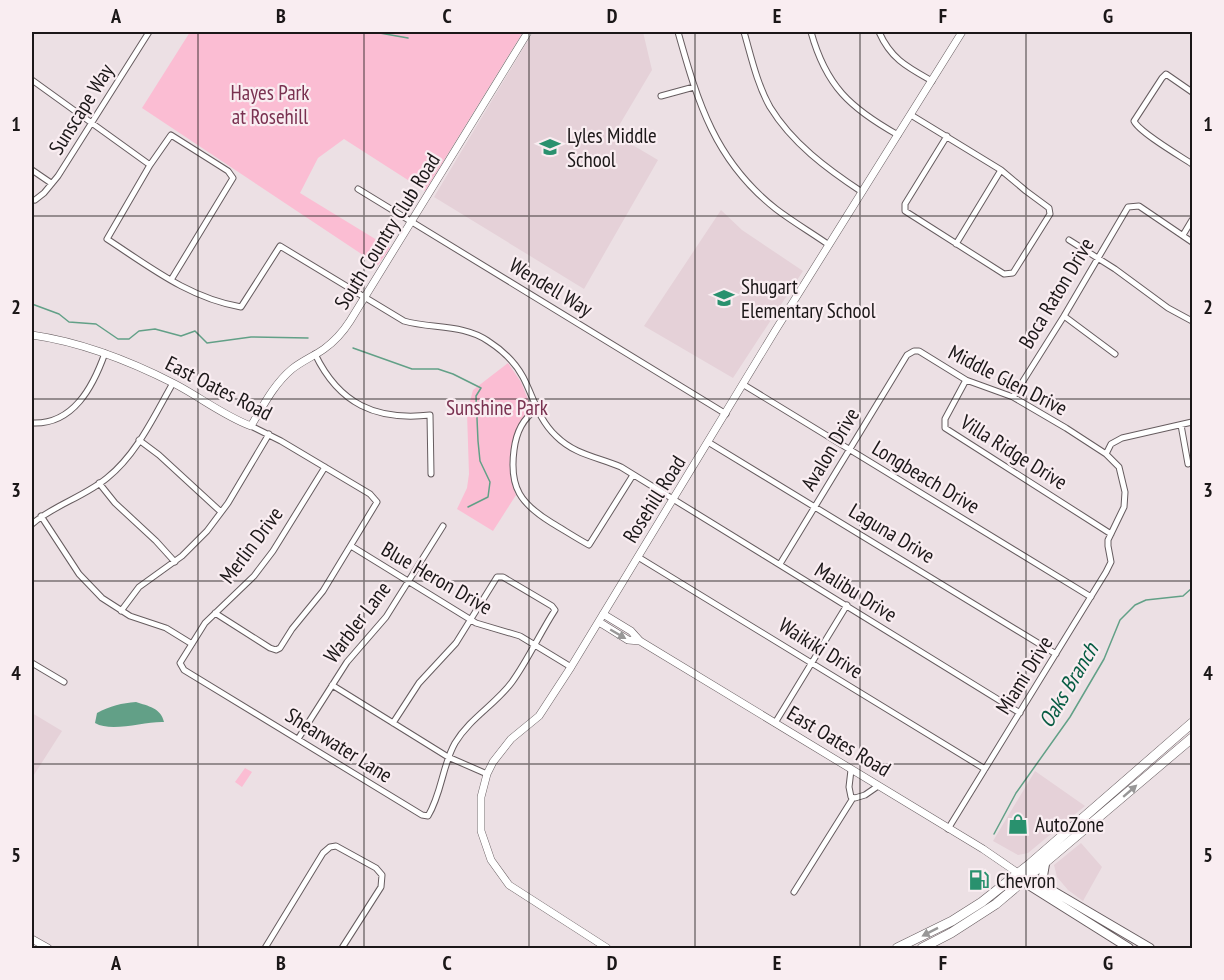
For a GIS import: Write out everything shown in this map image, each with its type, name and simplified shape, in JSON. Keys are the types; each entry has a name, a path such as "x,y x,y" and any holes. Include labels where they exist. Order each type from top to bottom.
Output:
{"main road":[{"path":"897,948 952,921 982,902 1192,723"},
{"path":"922,948 978,917 1027,880 1192,738"},
{"path":"1045,864 1043,876 1049,889"},
{"name":"East Oates Road","path":"1018,873 1106,928 1150,948"},
{"name":"East Oates Road","path":"1027,880 1049,889 1106,928 1129,948"}],"street":[{"name":"Sunscape Way","path":"35,200 58,176 149,32"},
{"name":"South Country Club Road","path":"251,426 276,384 294,367 331,343 345,329 528,32"},
{"path":"678,32 700,105 714,136 728,159 747,183 776,209 829,245"},
{"path":"744,32 755,71 770,106 793,139 834,173 862,192"},
{"path":"811,32 824,70 839,91 867,117 898,135"},
{"path":"879,32 893,56 932,81"},
{"name":"Rosehill Road","path":"607,948 514,888 495,867 485,847 480,822 481,797 487,774 502,749 539,716 572,667 744,385 775,330 962,32"},
{"path":"1192,92 1166,74 1134,121 1140,129 1192,164"},
{"path":"32,80 150,165"},
{"path":"661,96 694,87"},
{"path":"911,115 947,136 1001,170 1050,210 1050,214 1015,271 1010,274 1004,274 907,213 905,209 905,204 947,136"},
{"path":"171,135 228,171 233,178 171,280 107,239 150,165 171,135"},
{"path":"32,170 51,183"},
{"path":"956,244 1001,170"},
{"name":"Wendell Way","path":"358,189 726,414"},
{"name":"Boca Raton Drive","path":"1013,397 1128,207 1139,206 1183,235"},
{"path":"1192,220 1183,235 1192,242"},
{"path":"1069,240 1098,257 1168,308 1192,321"},
{"name":"Malibu Drive","path":"171,280 202,297 241,307 280,246 404,321 425,327 463,330 487,340 518,369 536,410 550,430 570,448 594,459 613,464 633,475 1020,713"},
{"path":"1064,316 1115,354"},
{"name":"East Oates Road","path":"32,335 105,353 173,383 269,434 370,494 377,502 351,546"},
{"name":"Middle Glen Drive","path":"910,353 919,351 966,380 1013,397 1106,454 1119,467 1125,492 1124,507 1111,534"},
{"path":"32,423 58,418 76,406 91,387 105,353"},
{"name":"Avalon Drive","path":"780,564 910,353"},
{"path":"315,354 330,381 357,405 395,417 430,415 431,474"},
{"name":"Villa Ridge Drive","path":"966,380 945,418 945,428 1111,534"},
{"path":"32,524 41,516 106,479 126,459 173,383"},
{"name":"Longbeach Drive","path":"744,385 1091,597"},
{"path":"536,410 521,426 515,444 512,471 517,490 533,511 589,545 633,475"},
{"path":"1106,454 1111,444 1122,438 1192,422"},
{"path":"1181,425 1188,464"},
{"path":"121,611 142,584 175,562 198,541 222,512 269,434"},
{"path":"139,440 222,512"},
{"name":"Laguna Drive","path":"708,442 1056,654"},
{"name":"Merlin Drive","path":"182,666 180,663 205,623 254,576 273,551 325,467"},
{"path":"99,483 175,562"},
{"path":"41,516 86,583 102,598 121,611 166,628 192,644"},
{"name":"Warbler Lane","path":"298,739 353,654 380,626 443,526"},
{"name":"Miami Drive","path":"948,829 1111,562 1108,546 1111,534"},
{"path":"215,613 276,650 280,648 292,629 323,591 351,546"},
{"name":"Blue Heron Drive","path":"351,546 471,620 486,628 514,633 572,667"},
{"name":"Waikiki Drive","path":"638,557 985,769"},
{"path":"393,723 419,683 452,648 497,577 503,577 546,601 555,610 512,682 464,730 448,757"},
{"path":"776,723 847,605"},
{"name":"East Oates Road","path":"603,614 631,631 640,641 1018,873"},
{"name":"East Oates Road","path":"598,622 628,640 640,641"},
{"path":"32,663 64,682"},
{"name":"Shearwater Lane","path":"182,666 184,670 422,816 428,816 435,802 448,757"},
{"path":"332,685 448,757 487,774"},
{"path":"851,770 849,787 853,798"},
{"path":"794,892 853,798 866,795 878,786"},
{"path":"265,948 323,853 330,847 336,846 376,868 382,875 381,887 342,948"},
{"path":"32,939 48,948"}],"shaded area":[{"name":"Lyles Middle School","path":"533,32 643,32 652,70 614,134 658,160 584,289 434,197"},
{"name":"Shugart Elementary School","path":"721,210 742,230 803,271 733,378 644,326"},
{"path":"136,702 157,711 164,722 119,727 102,726 95,723 97,713 116,705"},
{"path":"32,713 62,731 32,778"},
{"path":"1035,771 1085,806 1028,853 1018,855 993,841"},
{"path":"1081,843 1102,867 1083,901 1068,890 1057,877 1054,865"}],"green space":[{"name":"Hayes Park at Rosehill","path":"190,32 523,32 425,191 344,139 318,158 300,193 390,248 378,265 142,108"},
{"name":"Sunshine Park","path":"508,363 521,382 531,407 517,430 511,448 510,468 516,495 493,531 457,509 467,488 469,474 467,413 473,390"},
{"path":"245,768 252,772 242,787 235,782"}],"waterway":[{"path":"374,32 408,38"},
{"path":"32,304 59,314 69,322 96,324 118,339 129,339 139,331 155,329 181,336 195,331 207,343 251,337 308,338"},
{"path":"353,348 412,369 438,369 481,388 476,396 478,441 480,461 490,482 488,497 468,507"},
{"name":"Oaks Branch","path":"994,834 1016,793 1070,717 1104,659 1120,620 1135,605 1146,600 1183,596 1192,588"}],"place":[{"name":"Lyles Middle School","path":"550,147"},
{"name":"Shugart Elementary School","path":"724,298"},
{"name":"AutoZone","path":"1018,824"},
{"name":"Chevron","path":"979,880"}]}
